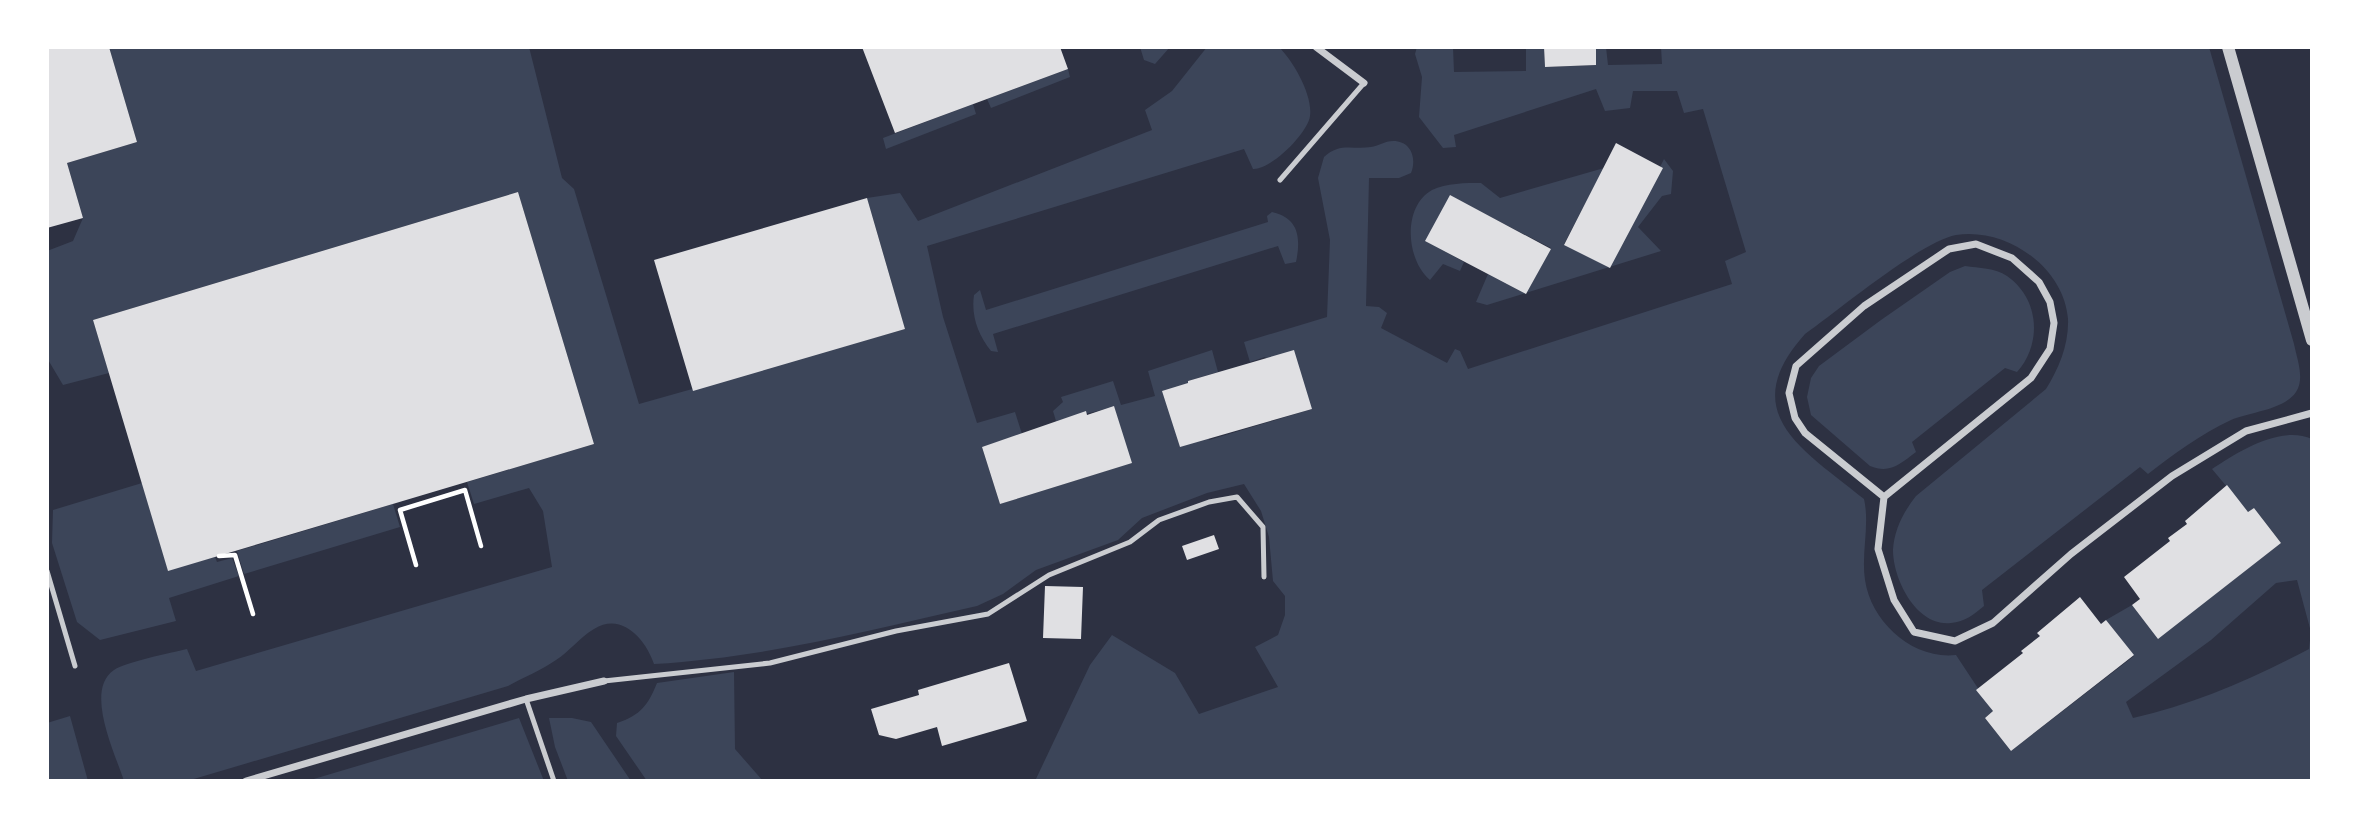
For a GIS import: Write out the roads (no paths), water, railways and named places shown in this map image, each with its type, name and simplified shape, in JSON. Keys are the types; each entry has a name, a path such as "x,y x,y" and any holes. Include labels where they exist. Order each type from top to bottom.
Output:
{"street":[{"path":"1316,47 1364,83"},
{"path":"2228,47 2312,340"},
{"path":"1884,496 1805,433 1795,418 1789,393 1796,366 1864,306 1949,249 1976,244 2012,258 2039,282 2050,302 2054,323 2050,349 2031,378 1884,496 1878,550 1894,600 1914,632 1955,641 1993,624 2071,554 2172,477 2246,431 2312,413"},
{"path":"246,781 526,699 604,681"}],"lane":[{"path":"1279,180 1364,83"},
{"path":"604,681 770,663 895,631 988,614 1049,576 1130,542 1159,520 1209,502 1237,497 1263,527 1264,577"},
{"path":"47,571 75,666"},
{"path":"526,699 554,781"}]}
